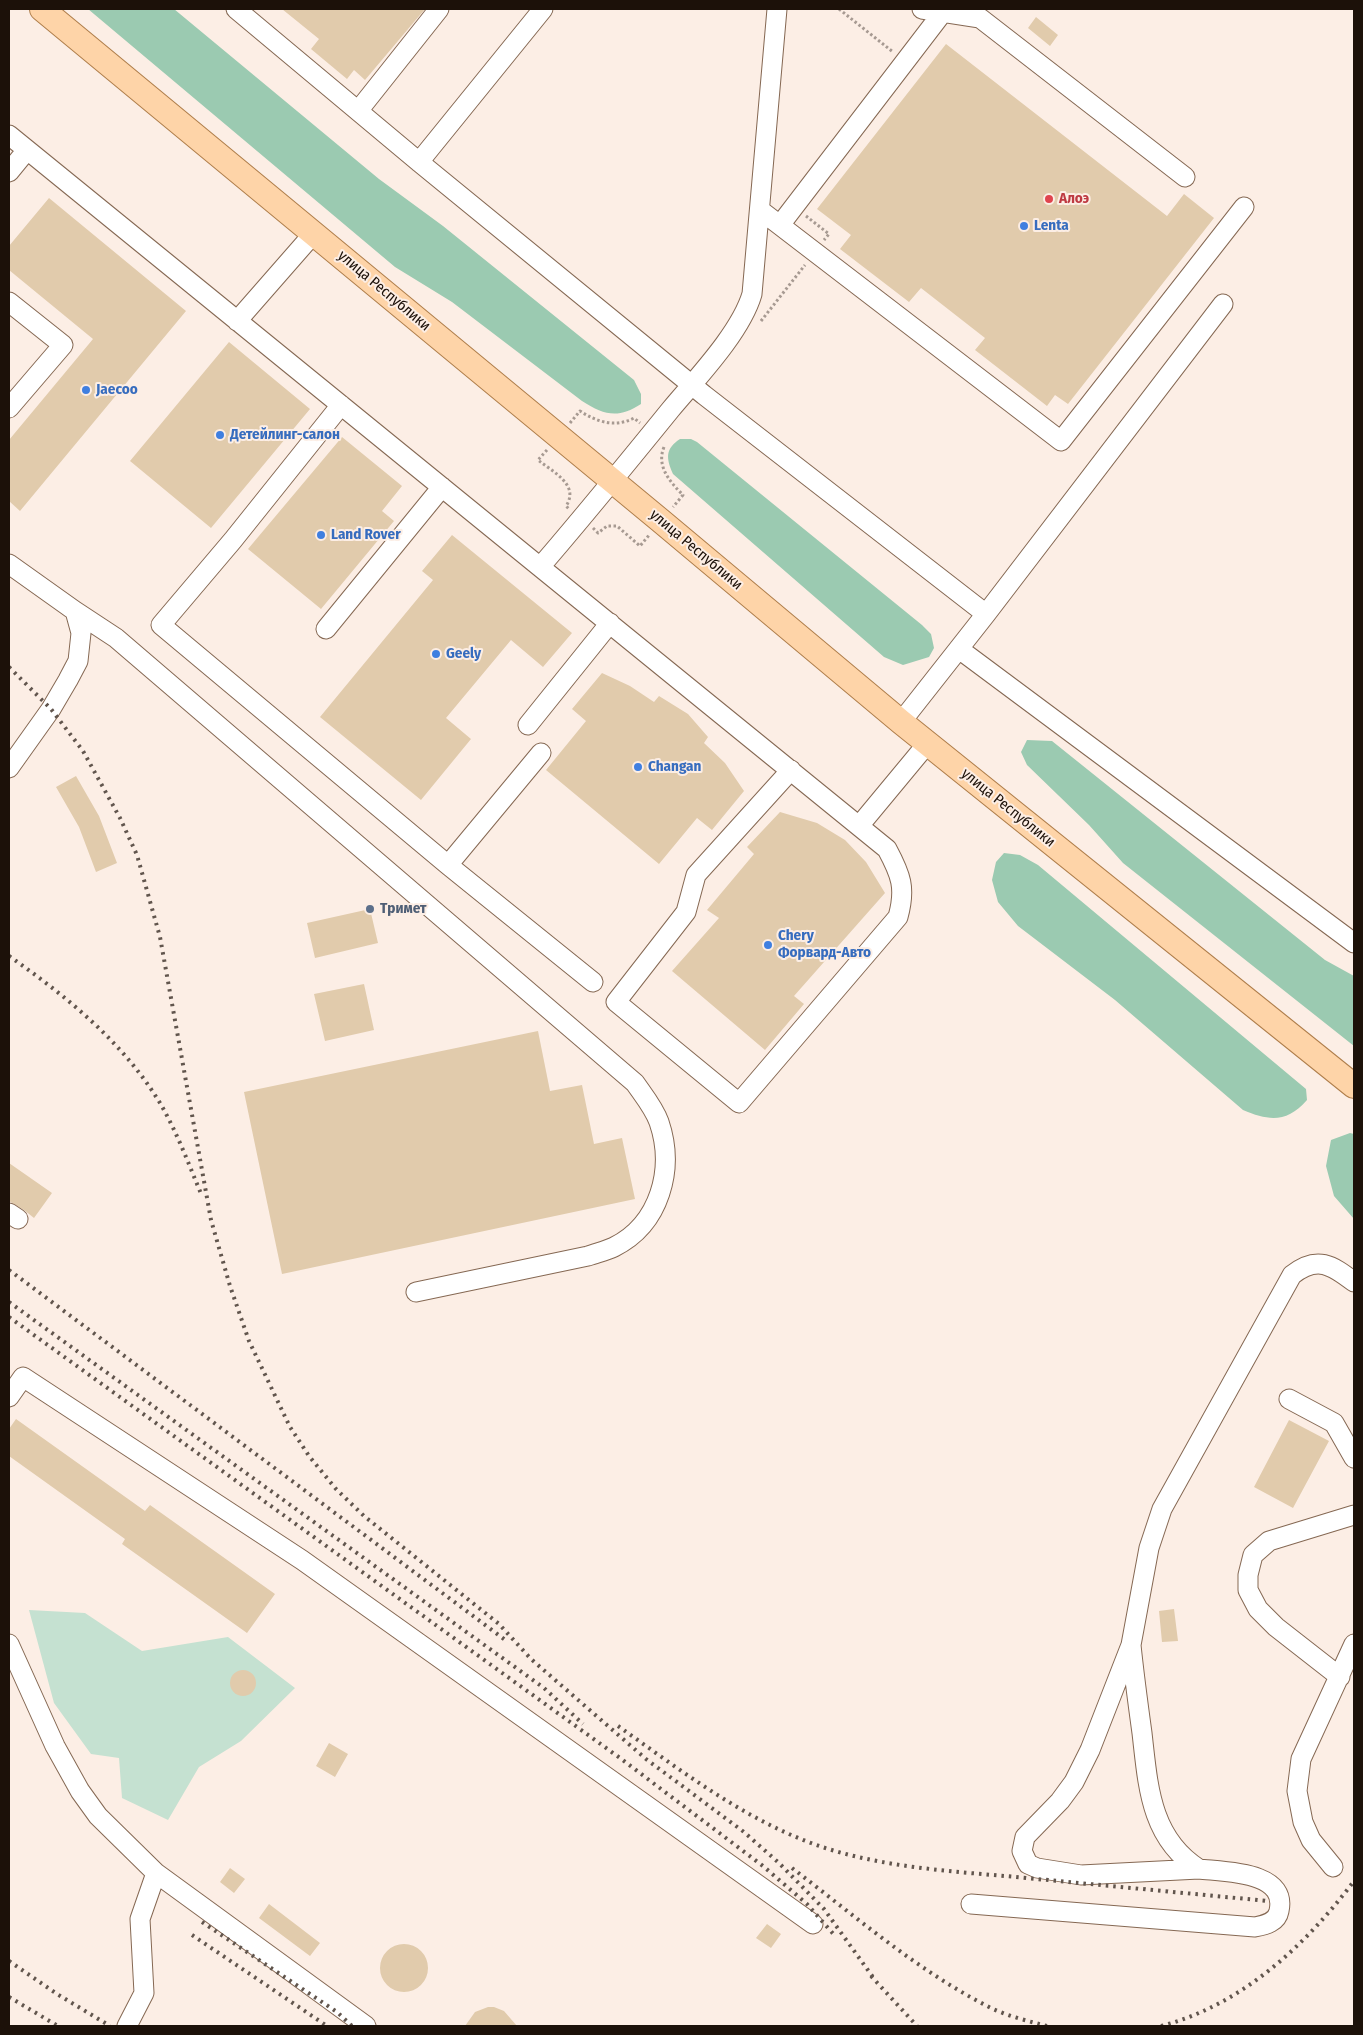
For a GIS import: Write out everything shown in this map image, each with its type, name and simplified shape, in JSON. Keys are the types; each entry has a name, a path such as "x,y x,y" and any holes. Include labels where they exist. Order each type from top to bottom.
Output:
{"main road":[{"name":"улица Республики","path":"42,9 613,481 901,722 1354,1086"}],"lane":[{"path":"236,9 691,385 986,614"},
{"path":"358,111 439,9"},
{"path":"419,162 543,9"},
{"path":"540,567 691,385 741,321 748,307 752,294 777,9"},
{"path":"922,9 980,18 1185,177"},
{"path":"780,225 943,12"},
{"path":"9,135 610,623 887,849 897,867 903,885 903,900 898,917 739,1103 616,1002 686,912 696,875 790,770"},
{"path":"9,172 27,150"},
{"path":"760,210 1061,441 1244,207"},
{"path":"237,320 314,233"},
{"path":"9,302 62,345 9,408"},
{"path":"901,722 1223,304"},
{"path":"341,405 233,540 160,625 448,866 593,982"},
{"path":"326,629 442,487"},
{"path":"9,564 124,644 635,1083 650,1104 659,1121 665,1144 666,1164 657,1202 648,1217 631,1234 614,1247 588,1256 416,1292"},
{"path":"9,768 51,709 78,661 81,633 75,611"},
{"path":"528,725 610,623"},
{"path":"959,649 1354,943"},
{"path":"858,826 928,744"},
{"path":"448,866 541,753"},
{"path":"971,1904 1255,1927 1265,1926 1274,1921 1279,1915 1279,1895 1273,1886 1264,1880 1250,1875 1199,1869 1081,1875 1037,1868 1028,1864 1022,1851 1026,1837 1060,1801 1074,1782 1090,1750 1131,1645 1149,1548 1162,1509 1292,1276 1302,1267 1326,1264 1354,1282"},
{"path":"9,1398 24,1377 302,1560 813,1924"},
{"path":"1289,1399 1334,1423 1354,1458"},
{"path":"1340,1677 1276,1627 1258,1609 1248,1590 1248,1576 1253,1556 1269,1541 1354,1515"},
{"path":"9,1644 55,1746 80,1791 98,1816 156,1873 366,2026"},
{"path":"1333,1868 1308,1834 1302,1822 1297,1792 1301,1759 1354,1644"},
{"path":"1131,1645 1148,1785 1154,1808 1170,1842 1188,1861 1199,1869"},
{"path":"127,2026 144,1993 140,1919 156,1873"}],"path":[{"path":"580,411 601,422 619,423 634,418"},
{"path":"665,445 662,456 664,472 683,495"},
{"path":"538,460 568,485 571,495 566,506"},
{"path":"598,533 607,526 617,526 640,546"}],"green space":[{"path":"88,9 174,9 379,179 443,226 634,380 641,394 641,404 625,412 611,413 604,412 582,401 452,302 395,267"},
{"path":"680,439 691,439 697,442 922,625 931,634 934,648 929,657 903,665 884,657 673,474 668,454 672,446"},
{"path":"1027,740 1052,741 1325,960 1354,976 1354,1046 1123,863 1089,825 1027,765 1021,752"},
{"path":"1004,853 1020,855 1038,865 1306,1089 1307,1100 1292,1113 1277,1118 1252,1114 1243,1110 1115,1000 1018,926 998,902 992,880 996,862"},
{"path":"1350,1133 1354,1134 1354,1219 1334,1196 1326,1166 1331,1140"},
{"path":"29,1610 85,1613 142,1651 228,1637 295,1688 241,1741 199,1767 168,1820 122,1798 119,1758 91,1754 54,1703"}],"building":[{"path":"282,9 425,9 365,80 354,70 347,79 311,49 319,39"},
{"path":"1036,17 1058,35 1050,46 1028,28"},
{"name":"Lenta","path":"946,44 1167,216 1184,194 1214,218 1068,404 1055,395 1047,406 975,350 985,338 921,288 909,302 840,249 851,235 817,209"},
{"name":"Jaecoo","path":"49,198 186,311 20,511 9,501 9,440 93,339 9,270 9,246"},
{"name":"Детейлинг-салон","path":"229,342 310,409 211,528 130,461"},
{"name":"Land Rover","path":"342,437 402,486 382,511 394,521 321,609 248,549"},
{"name":"Geely","path":"452,535 572,633 543,667 511,640 446,718 471,739 421,800 320,717 433,580 422,571"},
{"name":"Changan","path":"602,673 630,686 654,702 659,696 688,714 708,737 704,743 725,763 744,791 712,830 697,818 659,864 546,770 586,721 572,709"},
{"path":"76,776 99,816 117,863 96,872 79,827 56,787"},
{"name":"Chery Форвард-Авто","path":"780,812 817,823 845,840 866,862 885,893 794,996 804,1004 765,1050 672,971 719,918 707,910 754,854 747,847"},
{"path":"370,909 378,943 315,958 307,923"},
{"path":"364,984 374,1030 325,1041 314,994"},
{"path":"538,1031 550,1091 582,1085 594,1144 622,1138 635,1199 282,1274 244,1092"},
{"path":"9,1163 52,1193 34,1218 9,1201"},
{"path":"16,1419 145,1511 150,1505 275,1594 247,1633 122,1544 125,1539 9,1456 9,1429"},
{"path":"1289,1420 1329,1441 1293,1508 1254,1487"},
{"path":"1174,1609 1178,1641 1162,1642 1159,1611"},
{"path":"243,1670 252,1674 256,1683 252,1692 243,1696 234,1692 230,1683 234,1674"},
{"path":"329,1743 348,1754 335,1777 316,1766"},
{"path":"230,1868 245,1879 234,1893 220,1882"},
{"path":"269,1904 320,1943 310,1956 259,1918"},
{"path":"767,1924 781,1934 771,1948 756,1938"},
{"path":"404,1944 413,1946 421,1951 426,1959 428,1968 426,1977 421,1985 413,1990 404,1992 395,1990 387,1985 382,1977 380,1968 382,1959 387,1951 395,1946"},
{"path":"488,2007 504,2011 517,2026 465,2026 475,2012"}],"railway":[{"path":"9,667 51,709 83,751 120,818 137,855 160,937 211,1220 230,1286 249,1341 290,1427 309,1456 336,1489 364,1516 499,1624 531,1659 646,1759 744,1832 779,1863 824,1909 875,1980"},
{"path":"9,956 72,1004 111,1040 129,1060 166,1114 202,1196"},
{"path":"9,1270 508,1642"},
{"path":"9,1302 544,1688 583,1724"},
{"path":"9,1317 620,1758 763,1866 807,1904 836,1937"},
{"path":"618,1726 687,1775 735,1806 785,1832 835,1851 861,1858 912,1867 1268,1901"},
{"path":"792,1868 887,1942 937,1977 989,2007 1047,2026"},
{"path":"1161,2026 1218,2004 1270,1970 1315,1928 1354,1881"},
{"path":"202,1922 337,2012 352,2026"},
{"path":"192,1935 327,2026"},
{"path":"9,1961 57,1994 110,2026"},
{"path":"871,1976 917,2026"},
{"path":"9,1997 58,2026"}],"place":[{"name":"Алоэ","path":"1049,199"},
{"name":"Lenta","path":"1024,226"},
{"name":"Jaecoo","path":"86,390"},
{"name":"Детейлинг-салон","path":"220,435"},
{"name":"Land Rover","path":"321,535"},
{"name":"Geely","path":"436,654"},
{"name":"Changan","path":"638,767"},
{"name":"Тримет","path":"370,909"},
{"name":"Chery Форвард-Авто","path":"768,945"}]}
